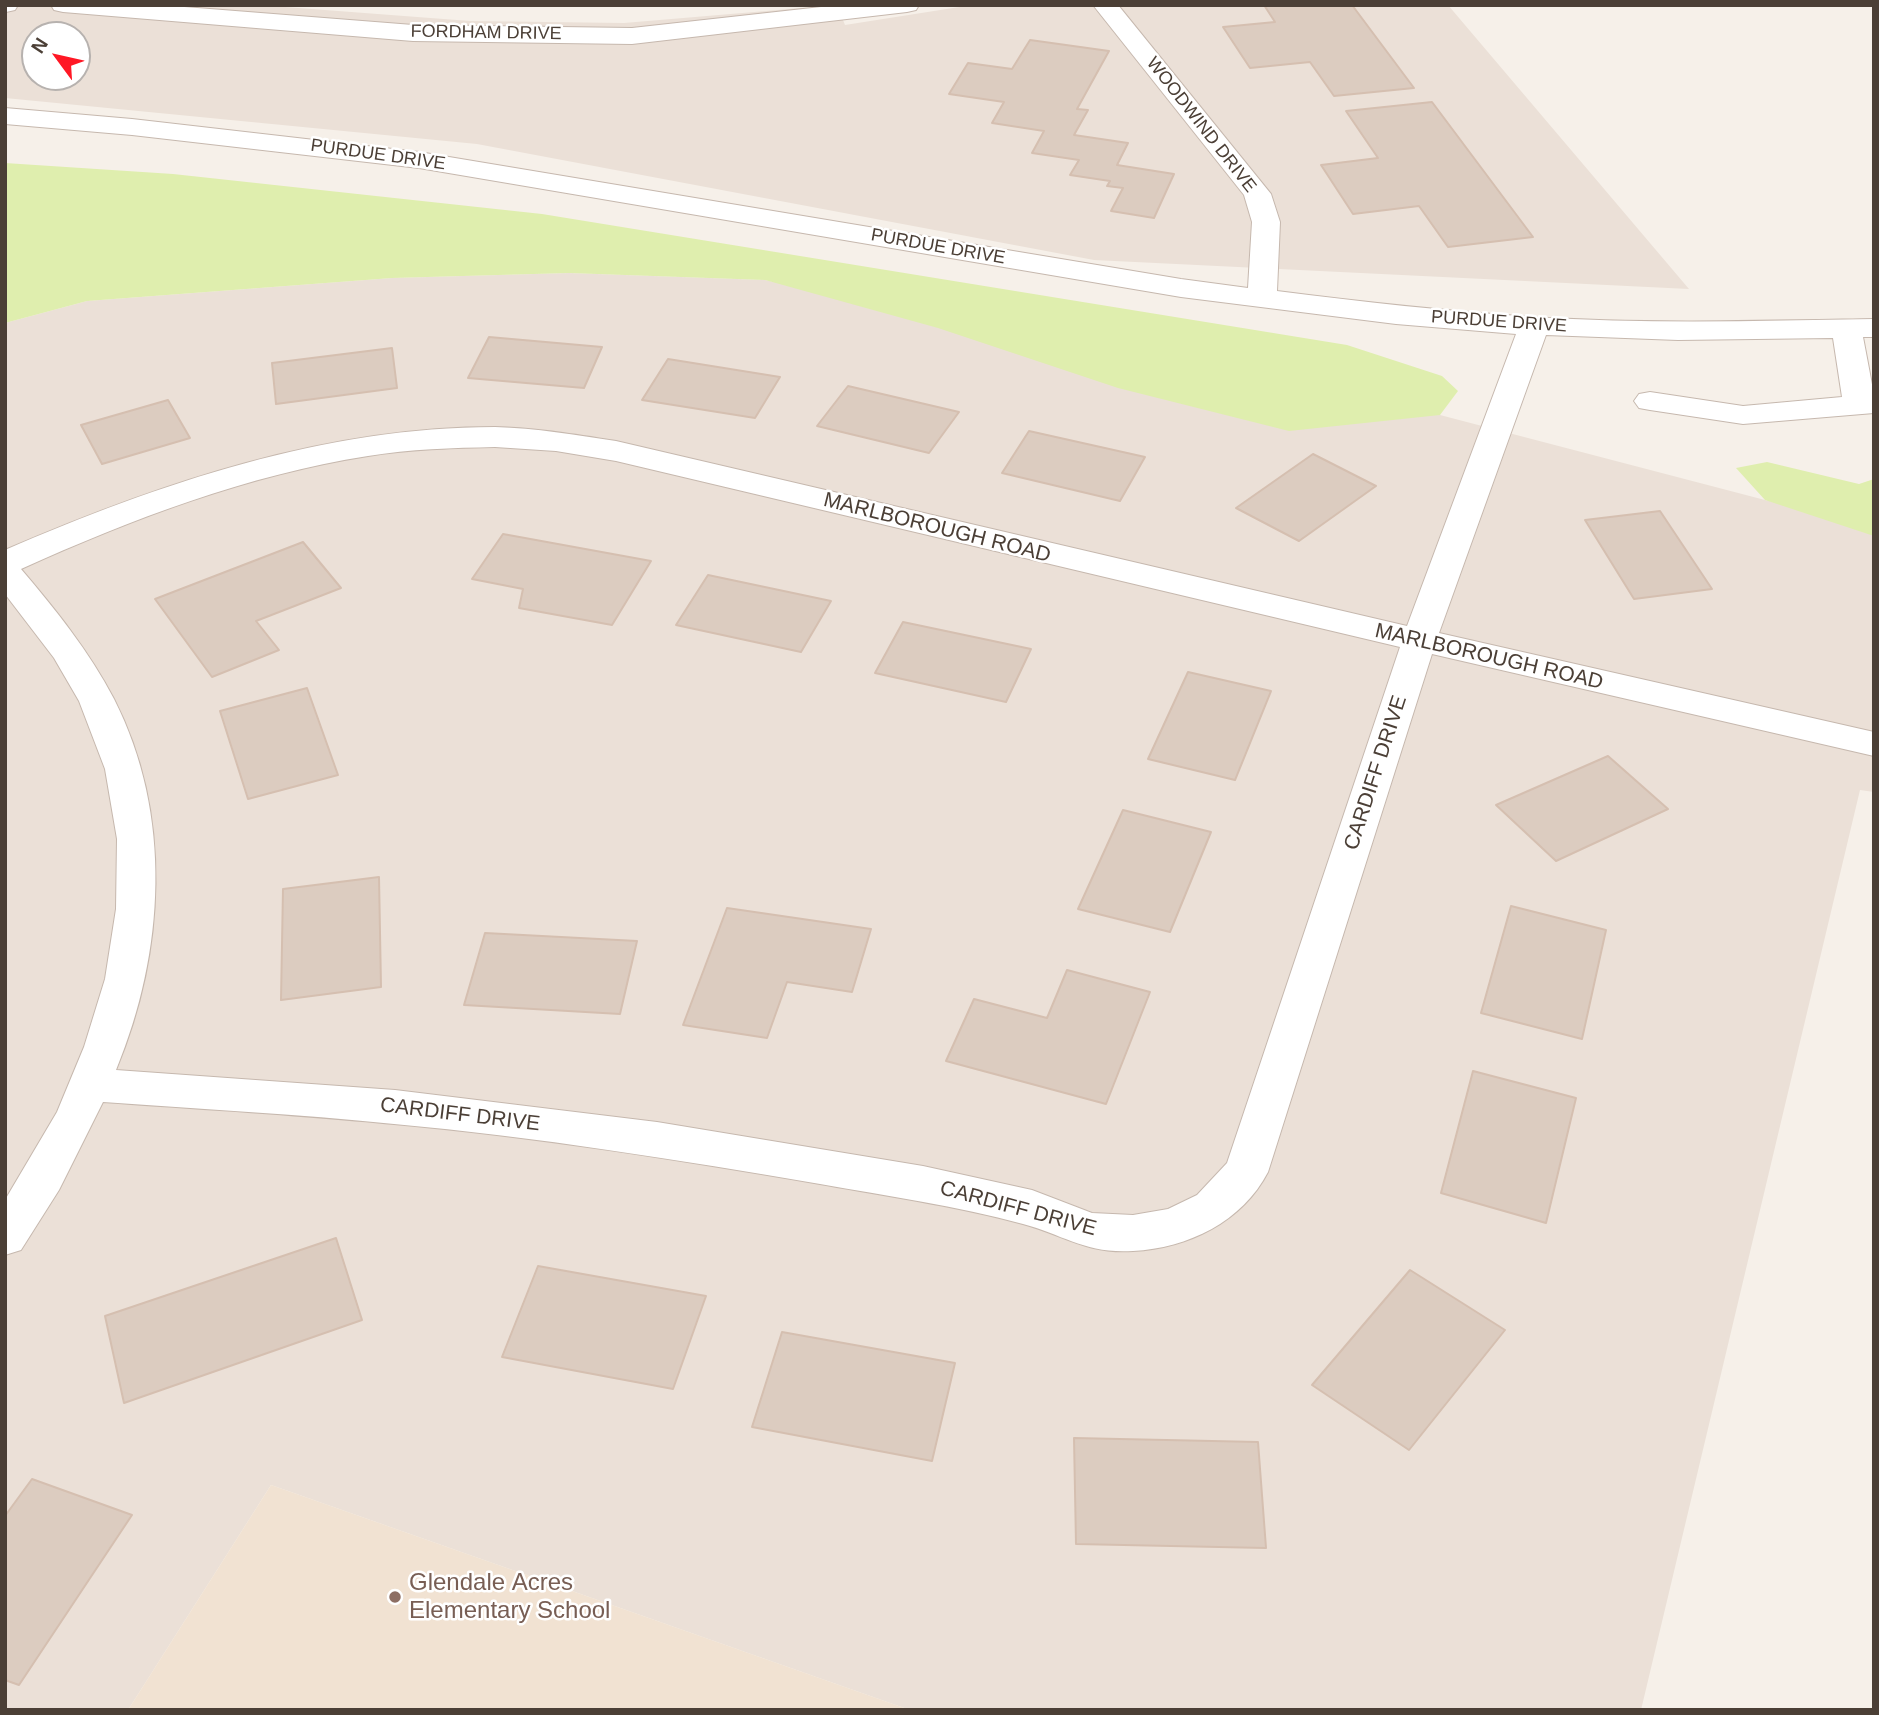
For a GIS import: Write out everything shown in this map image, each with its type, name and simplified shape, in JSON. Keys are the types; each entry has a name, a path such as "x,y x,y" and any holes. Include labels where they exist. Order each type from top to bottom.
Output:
{"street":[{"name":"FORDHAM DRIVE","path":"64,5 401,32 632,36 907,5"},
{"name":"WOODWIND DRIVE","path":"1105,5 1257,194 1266,222 1262,300"},
{"path":"401,32 436,12"},
{"name":"PURDUE DRIVE","path":"5,116 146,128 419,160 1262,300 1396,315 1534,326 1678,331 1860,328"},
{"name":"CARDIFF DRIVE","path":"92,1085 395,1107 657,1139 923,1184 1032,1208 1088,1231 1133,1233 1175,1226 1213,1208 1246,1172 1419,641 1534,326"},
{"path":"1650,401 1743,415 1866,404 1860,328"},
{"name":"MARLBOROUGH ROAD","path":"5,563 91,524 185,490 271,467 381,446 430,440 495,437 557,441 616,451 1130,575 1874,744"},
{"path":"5,572 64,643 98,702 121,760 137,840 138,902 125,989 92,1085 35,1195 5,1237"}],"shaded area":[{"path":"5,5 259,5 470,21 624,23 837,5 845,25 972,5 1448,5 1689,289 1094,260 477,144 5,98"},
{"path":"569,273 765,280 1440,415 1765,500 1874,525 1874,792 1860,790 1641,1710 910,1710 271,1485 128,1710 5,1710 5,323 87,301 392,278"},
{"name":"Glendale Acres Elementary School","path":"271,1485 910,1710 128,1710"}],"green space":[{"path":"5,163 173,174 542,214 1347,345 1442,376 1458,391 1440,415 1289,431 1118,388 938,328 765,280 569,273 392,278 87,301 5,323"},
{"path":"1767,462 1859,484 1874,479 1874,536 1765,500 1736,468"}],"building":[{"path":"1264,5 1352,5 1414,88 1334,96 1310,62 1250,68 1223,27 1275,22"},
{"path":"1030,40 1109,51 1077,109 1088,110 1074,135 1128,143 1117,165 1174,174 1154,218 1111,211 1123,188 1107,186 1110,181 1070,175 1079,160 1032,153 1044,131 992,123 1004,102 949,94 968,63 1012,69"},
{"path":"1432,102 1533,237 1448,247 1419,206 1353,214 1321,165 1378,158 1346,111"},
{"path":"489,337 602,347 584,388 468,378"},
{"path":"392,348 397,388 276,404 272,363"},
{"path":"668,359 780,377 755,418 642,400"},
{"path":"848,386 959,412 929,453 817,426"},
{"path":"168,400 190,438 102,464 81,425"},
{"path":"1029,431 1145,457 1120,501 1002,473"},
{"path":"1313,454 1376,486 1299,541 1236,508"},
{"path":"1660,511 1712,589 1634,599 1585,520"},
{"path":"503,534 651,561 612,625 519,608 523,589 472,579"},
{"path":"303,542 341,588 256,621 279,650 212,677 155,599"},
{"path":"708,575 831,601 801,652 676,625"},
{"path":"903,622 1031,649 1006,702 875,673"},
{"path":"1188,672 1271,691 1235,780 1148,759"},
{"path":"307,688 338,775 248,799 220,711"},
{"path":"1608,756 1668,809 1556,861 1496,805"},
{"path":"1123,810 1211,832 1170,932 1078,909"},
{"path":"379,877 381,987 281,1000 283,889"},
{"path":"1511,906 1606,930 1582,1039 1481,1013"},
{"path":"727,908 871,929 852,992 787,982 767,1038 683,1025"},
{"path":"485,933 637,941 620,1014 464,1005"},
{"path":"1067,970 1150,992 1106,1104 946,1061 974,999 1047,1018"},
{"path":"1473,1071 1576,1098 1546,1223 1441,1193"},
{"path":"336,1238 362,1320 124,1403 105,1316"},
{"path":"538,1266 706,1296 673,1389 502,1357"},
{"path":"1410,1270 1505,1330 1409,1450 1312,1385"},
{"path":"782,1332 955,1363 932,1461 752,1427"},
{"path":"1074,1438 1258,1442 1266,1548 1076,1544"},
{"path":"32,1479 132,1515 19,1685 5,1680 5,1516"}],"place":[{"name":"Glendale Acres Elementary School","path":"395,1597"}]}
